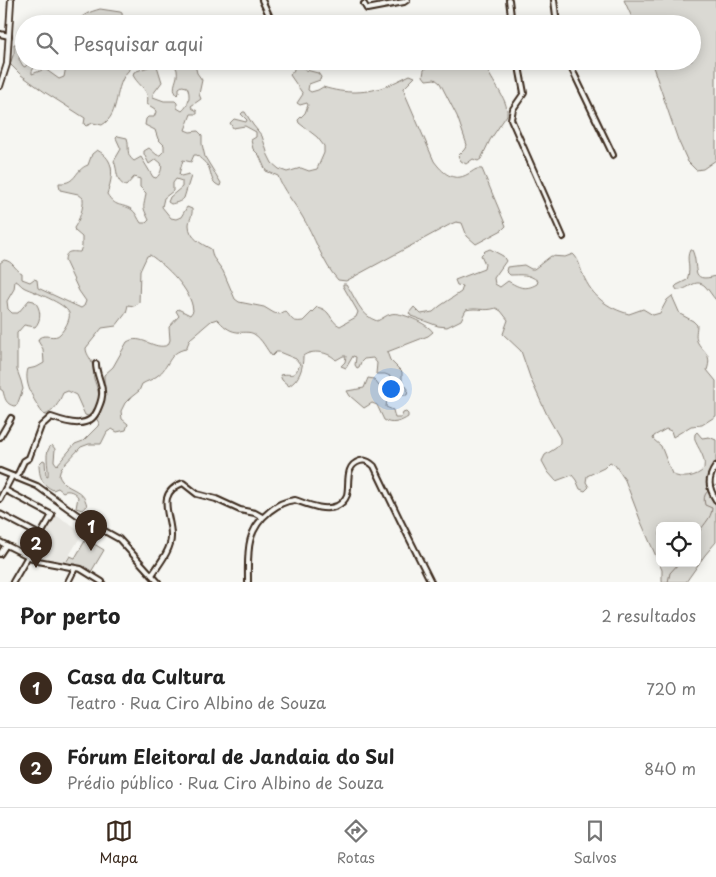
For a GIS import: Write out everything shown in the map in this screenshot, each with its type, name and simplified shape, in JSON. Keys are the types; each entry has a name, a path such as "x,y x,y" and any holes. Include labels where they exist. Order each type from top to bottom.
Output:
{"street":[{"path":"0,86 7,64 11,0"},
{"path":"262,0 269,15"},
{"path":"364,4 367,9 407,0"},
{"path":"509,0 511,15"},
{"path":"554,0 556,15"},
{"path":"1,33 9,36"},
{"path":"520,70 524,93 513,109 511,119 563,237"},
{"path":"572,70 613,155"},
{"path":"0,499 24,461 29,458 41,426 46,420 51,417 80,424 90,420 96,414 102,398 102,387 96,370 96,364"},
{"path":"0,437 12,418"},
{"path":"248,582 248,554 251,536 262,518 280,504 289,501 295,500 327,508 341,504 347,494 348,474 351,468 360,461 370,462 374,466 432,582"},
{"path":"716,466 711,474 710,489 716,500"},
{"path":"0,471 47,492 83,519 119,539 158,582"},
{"path":"152,575 169,544 171,537 166,500 178,485 184,483 197,494 216,499 240,510 255,513 262,518"},
{"path":"5,490 52,515 13,582"},
{"path":"0,514 40,536"},
{"path":"0,542 38,561 75,568 100,581"},
{"path":"0,554 6,545"},
{"path":"68,582 75,568"}],"shaded area":[{"path":"624,0 716,0 716,160 703,169 696,170 688,162 678,140 654,70 701,70 701,15 631,15"},
{"path":"100,9 120,12 122,15 86,15"},
{"path":"15,44 15,69 10,64"},
{"path":"16,70 33,70 32,74 46,70 59,79 64,77 65,70 129,70 121,84 115,107 108,120 102,125 93,123 86,126 84,124 85,118"},
{"path":"140,70 158,70 162,82 153,94 153,97 164,101 175,101 177,108 182,111 188,103 189,93 187,87 182,86 179,88 177,95 175,92 174,86 177,70 196,70 202,80 199,94 201,99 191,106 197,111 197,114 191,114 185,130 190,132 198,131 202,135 205,157 221,183 220,186 215,183 208,166 197,155 194,155 191,162 183,160 179,174 181,176 189,174 191,176 184,198 171,204 168,202 170,197 182,187 182,181 176,179 173,183 173,191 164,198 162,207 171,218 176,219 181,217 187,207 192,209 189,225 191,234 211,249 213,257 223,271 235,299 239,302 264,307 274,313 280,314 285,311 296,321 303,321 317,307 322,308 340,326 356,317 358,312 343,286 343,284 346,284 358,305 371,318 377,321 389,315 401,314 420,322 433,332 428,336 387,352 390,360 402,372 402,381 408,389 407,395 396,391 387,399 386,407 393,410 395,418 401,418 403,413 406,412 408,414 408,417 405,419 393,423 384,420 377,405 372,403 364,408 347,391 364,388 368,378 374,379 379,386 388,384 390,376 376,374 377,363 373,358 364,359 357,368 355,365 356,357 353,356 346,368 341,366 345,362 346,356 336,360 320,352 307,354 303,356 298,377 289,386 282,380 280,375 294,374 296,372 300,364 296,359 279,352 272,356 254,334 231,330 217,319 211,321 190,339 186,349 172,356 161,372 153,379 142,384 139,391 125,403 121,411 122,419 128,424 126,430 117,432 112,429 107,432 101,444 89,444 81,447 61,468 59,476 62,481 82,495 85,500 87,506 82,510 76,508 78,497 73,492 63,492 58,488 53,490 46,486 41,476 39,464 43,460 45,461 46,475 48,476 47,455 52,445 55,449 54,461 57,465 75,444 83,441 98,426 99,423 96,418 104,402 104,375 113,367 127,342 137,340 158,346 168,345 170,340 169,327 179,316 176,311 178,309 190,315 193,311 192,303 177,279 150,255 147,256 140,271 139,303 134,306 128,305 126,313 116,326 102,328 86,348 93,365 94,379 99,394 99,403 95,412 91,417 85,415 76,395 68,391 63,393 53,410 44,415 34,400 29,387 27,381 28,369 44,363 43,349 38,341 39,338 58,336 68,321 69,313 62,305 23,287 15,281 14,289 7,301 8,309 12,313 18,313 29,300 34,301 38,307 40,318 35,327 24,325 17,333 17,370 23,389 17,405 9,404 5,399 3,391 0,389 0,263 4,260 7,261 22,273 22,279 30,282 34,279 37,280 38,288 81,308 84,306 86,301 79,291 65,261 68,253 80,252 82,246 82,237 74,228 81,214 83,198 78,194 60,190 59,183 65,183 72,179 83,167 88,165 92,154 97,150 103,154 110,164 111,181 107,194 116,203 133,210 141,223 146,223 149,220 144,206 146,193 140,187 140,179 134,177 126,186 118,179 114,161 121,149 116,138 118,136 127,138 131,159 134,161 141,157 153,177 157,177 160,173 161,163 156,159 149,164 144,151 149,148 157,155 160,155 164,151 164,145 158,139 155,130 145,125 146,119 154,117 156,112 155,109 147,104 146,92 133,75 134,72"},
{"path":"294,70 318,73 321,77 320,80 309,84 308,90 311,92 323,87 348,92 372,90 389,85 410,75 415,77 404,88 405,94 434,161 444,172 453,177 463,176 476,169 482,169 506,226 476,244 467,236 462,223 456,222 346,281 338,280 323,258 299,211 278,176 266,171 259,155 253,149 251,140 256,137 256,132 245,126 233,128 230,123 234,119 246,122 247,120 241,114 245,112 262,136 272,163 279,169 287,172 301,168 309,171 317,169 324,153 324,146 317,137 299,123 298,120 305,113 308,105 307,103 300,105 297,103 303,94 290,75"},
{"path":"424,70 487,70 502,95 507,115 490,140 481,159 478,161 473,159 466,164 461,161 458,156 467,145 457,116 440,83 435,79 426,80 423,76"},
{"path":"490,249 503,256 506,261 494,278 495,284 500,287 508,281 522,287 529,287 537,284 538,281 524,275 510,275 506,271 507,267 524,265 534,269 551,256 565,257 573,254 591,289 607,305 629,314 643,309 653,315 660,313 667,300 672,296 680,314 697,325 697,341 708,356 707,370 716,381 716,416 702,425 691,426 673,437 671,431 666,429 654,436 653,439 661,446 672,474 680,477 689,477 704,469 702,454 695,434 697,432 702,438 709,437 716,440 716,463 707,478 708,490 716,501 716,542 701,561 701,522 656,522 656,556 625,480 615,465 610,462 604,468 587,476 586,482 589,487 585,491 580,489 572,475 556,481 548,472 542,461 545,455 560,443 560,438 531,380 521,351 503,334 508,320 501,311 496,308 466,310 461,320 447,327 438,326 411,316 409,313 414,307 421,314 433,312 461,292 463,286 457,285 455,280 484,269 485,264 481,255"},
{"path":"690,250 692,250 694,256 698,276 707,278 716,276 716,300 706,288 698,283 681,290 677,290 675,287 687,280"},
{"path":"55,515 74,526 82,534 64,564 40,560 30,555"},
{"path":"86,539 104,550 91,572 79,566 65,564 70,556 75,558"},
{"path":"661,567 697,567 686,582 662,582"}],"waterway":[{"path":"701,529 712,512 712,508 705,505 705,495 716,485"},
{"path":"668,582 670,573 675,567"}],"place":[{"name":"Casa da Cultura","path":"91,551"},
{"name":"Fórum Eleitoral de Jandaia do Sul","path":"36,568"}]}
